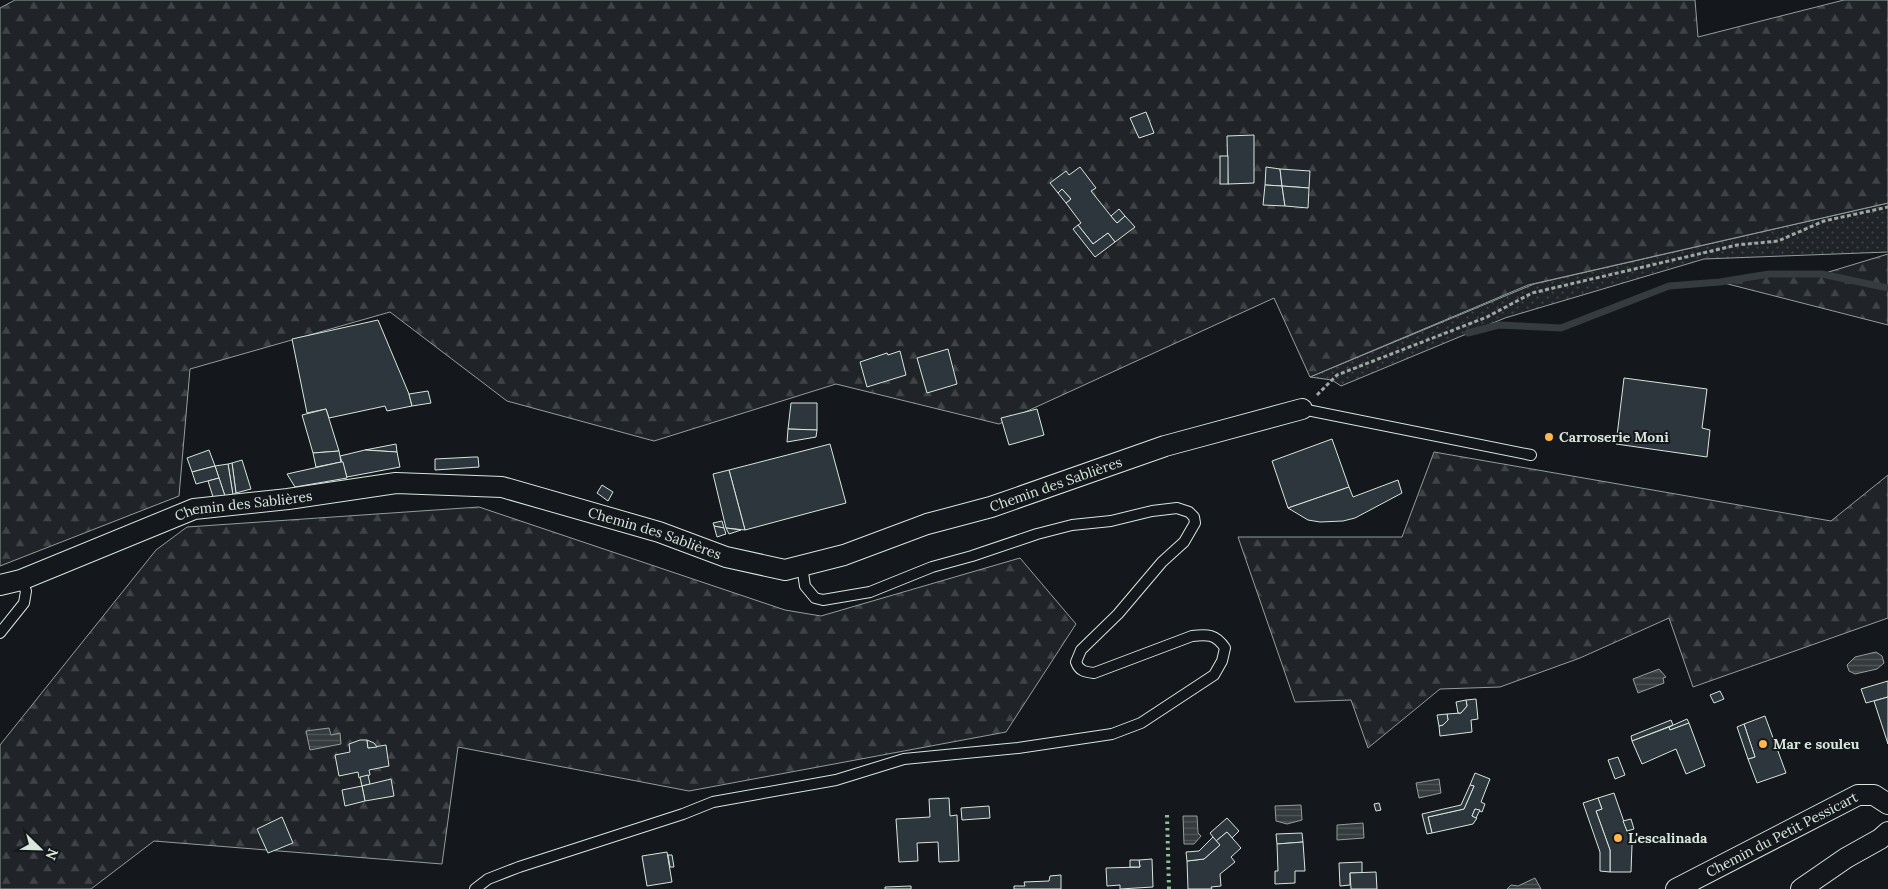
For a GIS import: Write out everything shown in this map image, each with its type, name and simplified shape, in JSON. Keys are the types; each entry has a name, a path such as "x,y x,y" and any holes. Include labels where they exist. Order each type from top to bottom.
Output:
{"street":[{"name":"Chemin des Sablières","path":"0,585 21,580 194,509 288,499 396,483 502,487 659,532 726,557 785,570 844,555 927,524 991,507 1165,446 1302,409"},
{"name":"Chemin du Petit Pessicart","path":"1676,889 1858,795 1874,795 1888,804"},
{"path":"1801,889 1888,832"}],"lane":[{"path":"1302,409 1531,455"},
{"path":"475,889 488,879 520,866 713,802 836,780 904,759 1018,748 1112,734 1141,723 1214,675 1222,661 1225,648 1219,639 1208,634 1192,636 1094,673 1078,668 1076,662 1081,650 1118,614 1162,562 1184,542 1192,531 1195,523 1194,517 1190,512 1178,508 1152,511 1112,521 1072,525 1037,534 932,568 870,592 836,598 823,600 815,598 809,593 802,566"},
{"path":"0,634 24,603 26,591 21,580"}],"path":[{"path":"1302,409 1337,375 1487,317 1532,293 1737,245 1778,241 1824,221 1888,207"}],"green space":[{"path":"15,0 1695,0 1698,37 1844,0 1888,0 1888,203 1528,285 1310,377 1274,298 999,424 836,384 654,441 507,401 390,312 190,369 179,496 0,566 0,8"},
{"path":"1888,203 1888,252 1704,259 1505,318 1341,386 1332,380 1310,377 1534,284"},
{"path":"1888,254 1888,325 1720,282 1769,274 1822,274"},
{"path":"1434,452 1831,521 1888,475 1888,618 1693,687 1669,618 1580,658 1500,687 1440,689 1368,748 1351,700 1295,702 1238,537 1402,537"},
{"path":"479,507 785,610 821,616 1020,558 1076,624 1006,732 689,791 458,747 442,864 154,841 91,889 0,889 0,745 156,550 187,527"}],"shaded area":[{"path":"1876,652 1882,656 1884,663 1877,669 1855,674 1849,671 1847,665 1855,657"},
{"path":"1659,669 1666,677 1663,678 1664,683 1638,693 1633,679"},
{"path":"329,728 331,735 340,733 341,744 310,750 306,731"},
{"path":"1439,779 1441,793 1419,798 1416,783"},
{"path":"1301,805 1302,820 1287,824 1276,821 1275,806"},
{"path":"1183,816 1197,816 1198,833 1201,836 1194,844 1184,844"},
{"path":"1363,823 1364,838 1337,840 1337,825"},
{"path":"1535,878 1541,889 1507,889 1511,885 1518,886"}],"building":[{"path":"1146,112 1154,133 1139,138 1130,118"},
{"path":"1254,135 1254,183 1228,184 1227,136"},
{"path":"1220,156 1228,156 1228,184 1220,184"},
{"path":"1080,167 1096,188 1091,191 1117,223 1125,216 1135,227 1115,242 1108,233 1093,244 1078,225 1081,223 1066,203 1071,199 1062,189 1058,193 1050,183 1066,171 1069,175"},
{"path":"1266,167 1280,169 1282,186 1265,185"},
{"path":"1280,169 1310,171 1309,188 1282,186"},
{"path":"1265,185 1282,186 1285,206 1263,205"},
{"path":"1282,186 1309,188 1308,208 1285,206"},
{"path":"1062,189 1071,199 1066,203 1058,193"},
{"path":"1119,209 1125,216 1117,223 1111,216"},
{"path":"1078,225 1093,244 1108,233 1115,242 1095,257 1073,229"},
{"path":"378,320 409,394 412,406 387,411 385,406 329,418 326,409 307,413 292,339"},
{"path":"948,349 957,384 927,393 917,358"},
{"path":"900,351 906,375 867,387 860,362 887,353 888,355"},
{"path":"1624,378 1707,389 1702,428 1710,430 1707,457 1616,444"},
{"path":"428,391 431,403 412,406 409,394"},
{"path":"791,403 817,403 817,430 788,429"},
{"path":"326,409 339,451 313,453 302,415"},
{"path":"1037,409 1044,435 1009,445 1001,418"},
{"path":"788,429 817,430 816,437 787,442"},
{"path":"1332,439 1349,487 1288,508 1272,461"},
{"path":"396,444 397,452 365,450"},
{"path":"830,444 846,503 745,530 729,470"},
{"path":"209,450 215,466 192,472 187,458"},
{"path":"365,450 397,452 400,467 347,477 340,456"},
{"path":"339,451 341,462 316,467 313,453"},
{"path":"478,457 479,467 435,470 435,459"},
{"path":"242,460 251,489 236,493 232,463"},
{"path":"343,462 347,478 295,487 287,474"},
{"path":"232,463 236,493 233,495 228,464"},
{"path":"228,464 233,495 225,496 215,466"},
{"path":"215,466 219,478 196,484 192,472"},
{"path":"729,470 745,530 726,528 713,474"},
{"path":"219,478 225,496 214,500 208,481"},
{"path":"1398,480 1402,493 1355,518 1343,521 1320,522 1308,520 1288,508 1349,487 1353,497"},
{"path":"602,485 613,492 608,501 597,493"},
{"path":"722,521 724,528 714,526 713,523"},
{"path":"714,526 724,528 726,534 717,537"},
{"path":"726,528 741,530 729,534"},
{"path":"1888,681 1888,697 1866,703 1861,689"},
{"path":"1720,691 1724,699 1714,703 1710,695"},
{"path":"1888,697 1888,744 1874,701"},
{"path":"1476,699 1478,719 1471,720 1472,732 1440,736 1439,726 1448,720 1447,714 1461,713 1467,706 1466,700"},
{"path":"1466,700 1467,706 1461,713 1458,713 1456,702"},
{"path":"1447,714 1448,720 1439,726 1437,715"},
{"name":"Mar e souleu","path":"1765,716 1786,773 1757,783 1748,759 1755,757 1744,724"},
{"path":"1687,719 1689,723 1670,730 1669,727"},
{"path":"1671,720 1673,725 1632,741 1631,736"},
{"path":"1689,723 1705,766 1686,774 1676,749 1642,764 1632,741 1669,727 1670,730"},
{"path":"1744,724 1755,757 1748,759 1737,727"},
{"path":"360,740 367,740 368,748 386,745 389,766 369,770 370,775 359,778 358,772 339,776 335,755 350,752 349,744"},
{"path":"367,740 374,743 377,747 368,748"},
{"path":"1618,757 1625,775 1615,779 1608,760"},
{"path":"1475,773 1490,779 1481,802 1485,804 1482,812 1475,809 1472,816 1477,818 1473,824 1432,833 1428,817 1464,809 1474,786 1470,785"},
{"path":"368,775 370,784 362,786 360,777"},
{"path":"391,779 394,796 365,801 362,786"},
{"path":"1470,785 1474,786 1464,809 1428,817 1432,833 1427,834 1422,814 1461,805"},
{"path":"362,786 365,801 345,806 342,790"},
{"name":"L'escalinada","path":"1614,793 1632,845 1631,872 1610,872 1610,850 1596,811 1602,809 1598,798"},
{"path":"949,798 950,816 957,815 959,861 939,862 938,842 917,843 918,861 899,862 896,819 930,817 929,799"},
{"path":"1598,798 1602,809 1596,811 1610,850 1610,872 1600,871 1600,852 1583,803"},
{"path":"1379,803 1381,810 1376,811 1374,804"},
{"path":"989,806 990,818 962,820 961,808"},
{"path":"1475,809 1480,810 1476,818 1472,816"},
{"path":"282,817 293,843 268,853 257,829"},
{"path":"1227,818 1239,831 1232,838 1227,832 1216,841 1210,833"},
{"path":"1631,819 1634,829 1627,831 1623,821"},
{"path":"1227,832 1241,848 1231,857 1235,862 1220,874 1221,886 1211,887 1212,889 1188,889 1187,861 1204,859 1220,845 1216,841"},
{"path":"1302,833 1303,842 1277,844 1276,834"},
{"path":"1213,837 1220,845 1204,859 1187,861 1186,852 1199,851"},
{"path":"1303,842 1305,871 1295,871 1295,883 1275,884 1275,871 1278,871 1277,844"},
{"path":"667,852 672,882 647,886 642,856"},
{"path":"668,855 672,855 674,867 670,867"},
{"path":"1152,859 1153,887 1120,889 1120,885 1107,886 1106,868 1140,867 1139,860"},
{"path":"1130,860 1139,860 1140,867 1130,867"},
{"path":"1362,862 1362,873 1350,873 1350,885 1340,886 1339,863"},
{"path":"1376,872 1377,889 1351,889 1350,873"},
{"path":"1061,875 1061,889 1014,889 1014,886 1025,886 1024,882 1049,881 1050,876"},
{"path":"911,886 911,889 885,889 885,887"}],"waterway":[{"path":"1468,333 1499,325 1561,328 1669,286 1720,282 1769,274 1822,274 1888,288"}],"hedge":[{"path":"1167,815 1169,889"}],"place":[{"name":"Carroserie Moni","path":"1549,437"},
{"name":"Mar e souleu","path":"1763,744"},
{"name":"L'escalinada","path":"1618,838"}]}
